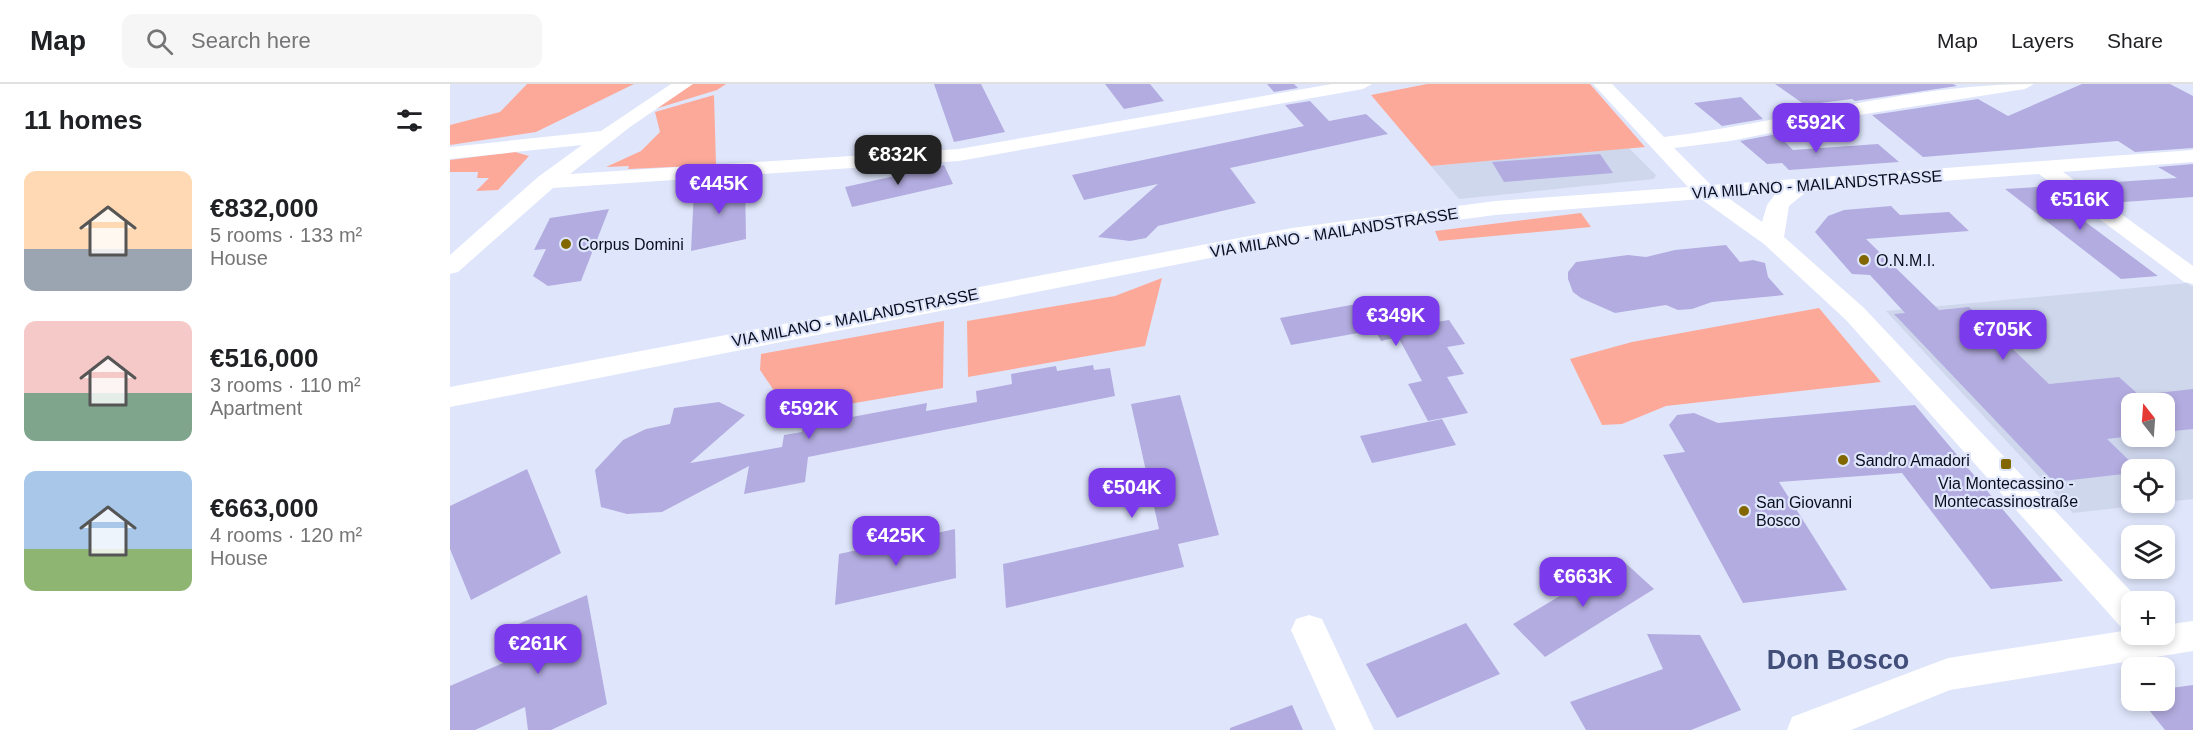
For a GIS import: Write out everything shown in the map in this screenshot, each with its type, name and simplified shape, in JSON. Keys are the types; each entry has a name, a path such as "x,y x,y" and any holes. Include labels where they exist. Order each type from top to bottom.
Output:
{"street":[{"path":"550,179 559,158 583,138 660,84"},
{"path":"450,267 550,179 607,135 684,84"},
{"path":"550,179 958,155 1363,84"},
{"path":"1602,84 1705,192 1772,239 1855,314 2121,604"},
{"path":"1658,144 1730,135 1859,109 2025,84"},
{"path":"450,153 607,135"},
{"name":"VIA MILANO - MAILANDSTRASSE","path":"450,397 1292,235 1495,208 1805,183 2193,156"},
{"path":"2043,167 2193,277"},
{"path":"1772,239 1775,207 1782,197 1805,183"},
{"path":"1310,630 1355,730"},
{"path":"2175,634 2193,636"},
{"path":"1806,730 1948,674 2121,635"}],"shaded area":[{"path":"527,84 634,84 536,132 450,145 450,125 500,112"},
{"path":"691,84 726,84 717,90 655,109"},
{"path":"1427,84 1590,84 1645,147 1431,166 1371,95"},
{"path":"714,95 716,165 628,169 629,166 606,167 641,151 660,132 655,112"},
{"path":"1629,148 1656,175 1654,179 1459,199 1431,166"},
{"path":"515,152 529,156 498,190 476,191 489,178 477,178 478,172 450,172 450,160"},
{"path":"1581,213 1591,227 1439,241 1435,231"},
{"path":"1162,278 1145,346 968,377 967,321 1115,296"},
{"path":"2187,283 2193,287 2193,499 2175,501 2175,459 2121,459 2121,508 2073,513 1886,311"},
{"path":"1819,308 1881,382 1666,406 1622,424 1602,425 1570,359 1632,342"},
{"path":"944,321 943,388 790,414 760,370 761,354"}],"building":[{"path":"934,84 981,84 1005,132 954,142"},
{"path":"1105,84 1150,84 1164,101 1124,109"},
{"path":"1267,84 1294,84 1298,88 1274,92"},
{"path":"1775,84 1953,84 1957,86 1855,101 1852,99 1805,105"},
{"path":"2082,84 2170,84 2193,96 2193,148 2135,152 2118,141 1923,157 1872,115 1978,99 2008,116"},
{"path":"1741,97 1763,119 1722,126 1694,103"},
{"path":"1310,101 1329,121 1366,114 1388,134 1230,168 1256,203 1158,226 1146,238 1130,241 1098,237 1158,184 1084,200 1072,175 1304,126 1285,105"},
{"path":"1777,134 1793,150 1878,144 1899,162 1789,170 1782,163 1767,164 1740,141"},
{"path":"1600,154 1613,173 1504,182 1492,162"},
{"path":"2193,164 2193,197 2110,203 2084,184 2177,178 2158,167"},
{"path":"944,165 953,184 852,207 845,187"},
{"path":"745,180 746,239 691,251 694,190"},
{"path":"2052,186 2077,205 2064,206 2158,276 2121,279 2005,189"},
{"path":"1891,206 1900,215 1949,212 1969,231 1866,239 1939,310 1969,307 2049,384 2119,377 2137,393 2121,393 2121,437 2107,439 2128,459 2121,459 2121,474 2054,482 1894,314 1905,313 1870,275 1852,274 1815,232 1828,216 1844,210"},
{"name":"Corpus Domini","path":"609,209 581,281 548,286 533,276 546,249 534,250 550,218"},
{"path":"1726,245 1740,262 1753,260 1765,263 1768,277 1784,295 1712,302 1692,309 1678,310 1666,305 1615,313 1581,298 1573,292 1568,279 1568,272 1576,262 1628,255 1646,257 1675,250"},
{"path":"1362,303 1367,312 1404,305 1409,313 1428,310 1436,322 1449,320 1465,344 1447,347 1464,374 1447,377 1468,413 1428,421 1408,384 1422,381 1398,337 1381,341 1375,330 1291,345 1280,318"},
{"path":"1093,365 1094,370 1110,368 1115,396 808,457 805,482 744,494 749,466 662,512 627,514 601,507 595,470 623,440 646,429 670,424 674,408 719,402 745,415 690,463 782,447 784,435 802,432 803,426 927,403 926,411 977,402 976,391 1012,384 1011,374 1056,366 1057,371"},
{"path":"2193,389 2193,429 2175,431 2175,393 2157,393"},
{"path":"1180,395 1219,535 1178,544 1184,567 1006,608 1003,564 1159,529 1131,404"},
{"path":"1915,405 2063,581 1991,589 1902,473 1779,482 1847,590 1743,603 1663,455 1685,452 1669,425 1677,415 1694,413 1718,423"},
{"path":"1442,419 1456,445 1372,463 1360,436"},
{"path":"527,469 561,553 471,600 450,549 450,506"},
{"path":"955,529 956,578 835,605 839,554"},
{"path":"1621,559 1654,589 1545,657 1513,624"},
{"path":"587,595 607,704 551,730 528,730 525,707 475,730 450,730 450,686 519,656 516,625"},
{"path":"1466,623 1500,674 1397,718 1366,664"},
{"path":"1647,634 1700,635 1741,710 1691,730 1586,730 1570,702 1663,669"},
{"path":"2193,685 2193,730 2165,730 2150,711 2175,711 2175,687"},
{"path":"1292,705 1303,730 1230,730 1230,728"}],"place":[{"name":"Corpus Domini","path":"566,244"},
{"name":"O.N.M.I.","path":"1864,260"},
{"name":"Sandro Amadori","path":"1843,460"},
{"name":"Via Montecassino - Montecassinostraße","path":"2006,464"},
{"name":"San Giovanni Bosco","path":"1744,511"}],"district":[{"name":"Don Bosco","path":"1838,660"}]}
